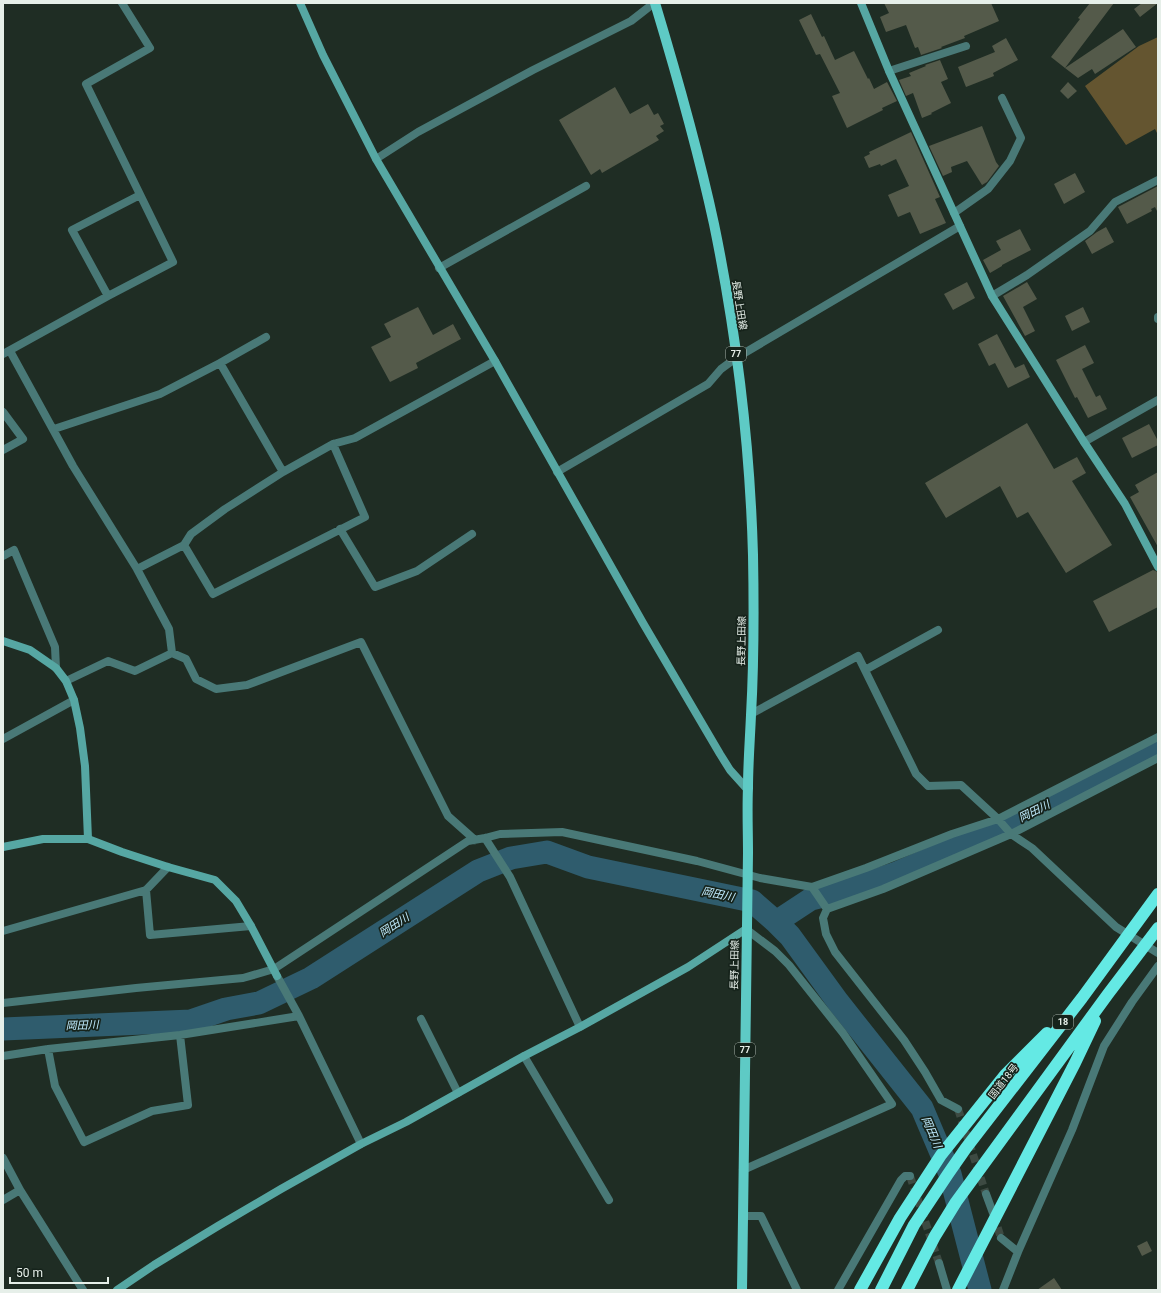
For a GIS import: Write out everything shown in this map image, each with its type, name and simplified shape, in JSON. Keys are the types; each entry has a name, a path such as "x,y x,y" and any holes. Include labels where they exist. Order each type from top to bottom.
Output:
{"highway":[{"name":"国道18号","path":"881,1290 908,1236 966,1148 1082,998 1158,894"},
{"name":"18","path":"907,1290 935,1236 974,1176 1158,928"},
{"path":"958,1290 1075,1063 1108,994"},
{"path":"860,1290 900,1218 941,1155 1005,1075 1082,998"}],"main road":[{"name":"長野上田線","path":"655,3 683,97 710,208 731,319 746,440 753,555 753,638 748,790 742,1290"}],"street":[{"path":"122,3 150,48 86,84 173,262 108,296 6,353 54,429 73,466 137,569 169,629 172,653"},
{"path":"300,3 323,55 376,159 495,361 643,623 720,754 730,770 748,790"},
{"path":"376,159 425,129 533,70 631,21 655,3"},
{"path":"861,3 889,71 992,296 1125,504 1158,566"},
{"path":"889,71 966,46"},
{"path":"954,213 988,189 1010,161 1021,138 1002,98"},
{"path":"992,296 1027,275 1090,231 1115,202 1158,180"},
{"path":"439,268 586,186"},
{"path":"108,296 72,230 140,195"},
{"path":"557,472 708,384 722,369 736,358 960,226"},
{"path":"54,429 160,394 220,363 266,336"},
{"path":"137,569 184,545 191,534 224,508 283,472 333,444 355,438 495,361"},
{"path":"220,363 283,472"},
{"path":"1084,442 1158,400"},
{"path":"3,412 23,439 3,450"},
{"path":"184,545 213,594 365,517 333,444"},
{"path":"340,529 375,587 417,571 472,534"},
{"path":"3,556 14,550 55,647 56,668"},
{"path":"865,670 938,630"},
{"path":"66,681 108,661 135,671 172,653 186,659 196,679 216,689 247,685 361,642 448,816 475,840"},
{"path":"5,643 30,650 56,668 66,681 74,700 80,728 85,766 88,839"},
{"path":"751,714 858,656 916,774 928,786 961,786 999,820 1009,833 1032,848 1116,927 1158,953"},
{"path":"3,739 74,700"},
{"path":"3,1002 128,988 243,978 275,973 468,841 500,834 562,832 655,851 760,878 814,889 952,834 999,820 1158,737"},
{"path":"825,906 883,889 1009,833 1158,758"},
{"path":"486,838 510,877 580,1027"},
{"path":"3,847 43,839 88,839 168,868 215,880 236,901 251,926 299,1016 361,1144"},
{"path":"3,932 146,890 168,868"},
{"path":"814,889 825,906 823,918 826,934 835,952 904,1040 922,1066 941,1100 958,1109"},
{"path":"146,890 150,935 251,926"},
{"path":"117,1290 154,1265 218,1226 361,1144 406,1122 688,967 746,929 775,951 789,965 843,1033 892,1104 743,1170"},
{"path":"1003,1290 1018,1252 1072,1130 1104,1046 1132,1002 1158,966"},
{"path":"3,1056 48,1049 180,1035 299,1016"},
{"path":"421,1019 458,1093"},
{"path":"48,1049 54,1086 84,1142 152,1111 188,1105 180,1035"},
{"path":"524,1056 609,1200"},
{"path":"3,1158 20,1190 83,1290"},
{"path":"838,1290 902,1180 905,1176 910,1176"},
{"path":"3,1200 20,1190"},
{"path":"986,1194 993,1214"},
{"path":"743,1216 761,1216 797,1290"},
{"path":"1001,1238 1018,1252"},
{"path":"939,1263 947,1290"}],"shaded area":[{"path":"1158,37 1158,135 1155,129 1126,145 1085,86 1139,46"}],"building":[{"path":"884,3 991,3 999,21 964,36 965,38 921,55 918,47 915,48 906,25 886,32 880,17 889,13"},
{"path":"1090,3 1114,3 1065,68 1051,57 1080,19 1078,18"},
{"path":"1142,3 1158,3 1140,17 1134,9"},
{"path":"811,14 822,37 824,36 835,60 854,51 874,89 887,82 897,101 882,108 883,110 847,128 832,96 840,93 820,54 816,55 799,20"},
{"path":"1123,29 1136,47 1095,74 1092,69 1078,78 1065,68"},
{"path":"1006,38 1018,60 993,73 994,76 966,87 958,67 995,52 992,46"},
{"path":"940,60 948,79 941,82 951,103 922,118 913,93 906,96 899,80 911,76 909,73 926,66 925,65"},
{"path":"1068,82 1077,91 1068,99 1060,91"},
{"path":"615,87 630,114 648,104 654,115 658,113 664,124 660,126 664,131 656,136 659,140 602,173 600,169 591,175 559,120"},
{"path":"982,126 999,166 987,182 982,185 967,161 951,167 952,172 943,176 929,146"},
{"path":"911,132 940,197 935,199 946,223 920,234 910,212 898,217 888,195 909,186 896,159 881,166 880,164 869,168 864,157 870,154 869,152"},
{"path":"1075,173 1085,192 1064,204 1054,184"},
{"path":"1158,186 1158,213 1155,207 1151,209 1152,211 1127,224 1118,207"},
{"path":"1106,227 1114,242 1092,254 1085,241"},
{"path":"1020,229 1031,250 990,273 983,260 1001,250 996,241"},
{"path":"967,282 975,298 953,310 944,294"},
{"path":"1027,282 1037,299 1023,307 1035,331 1025,336 1003,296"},
{"path":"418,307 433,335 453,324 461,339 416,363 418,368 390,382 371,347 391,337 384,324"},
{"path":"1083,307 1090,322 1072,331 1065,316"},
{"path":"997,334 1015,368 1024,364 1030,377 1008,388 995,363 989,366 978,344"},
{"path":"1085,345 1094,363 1082,369 1096,397 1100,395 1107,409 1088,418 1077,397 1075,398 1056,360"},
{"path":"1027,423 1054,469 1077,457 1086,473 1072,481 1112,545 1066,573 1028,512 1017,518 1000,486 946,518 925,483"},
{"path":"1149,424 1158,441 1158,445 1132,458 1122,438"},
{"path":"1158,472 1158,547 1130,497 1139,492 1135,485"},
{"path":"1153,570 1158,572 1158,607 1109,632 1093,601"},
{"path":"1147,1241 1152,1251 1142,1256 1137,1246"},
{"path":"1054,1278 1062,1290 1037,1290"}],"waterway":[{"name":"岡田川","path":"776,922 811,899 846,890 894,874 992,832 1158,749"},
{"name":"岡田川","path":"3,1029 191,1021 226,1009 259,1003 311,978 478,871 511,858 547,852 588,867 752,901 790,936 838,1002 922,1108 950,1174 980,1290"}],"tunnel":[{"path":"958,1109 986,1194"},
{"path":"910,1176 939,1263"},
{"path":"994,1216 1001,1238"}]}
